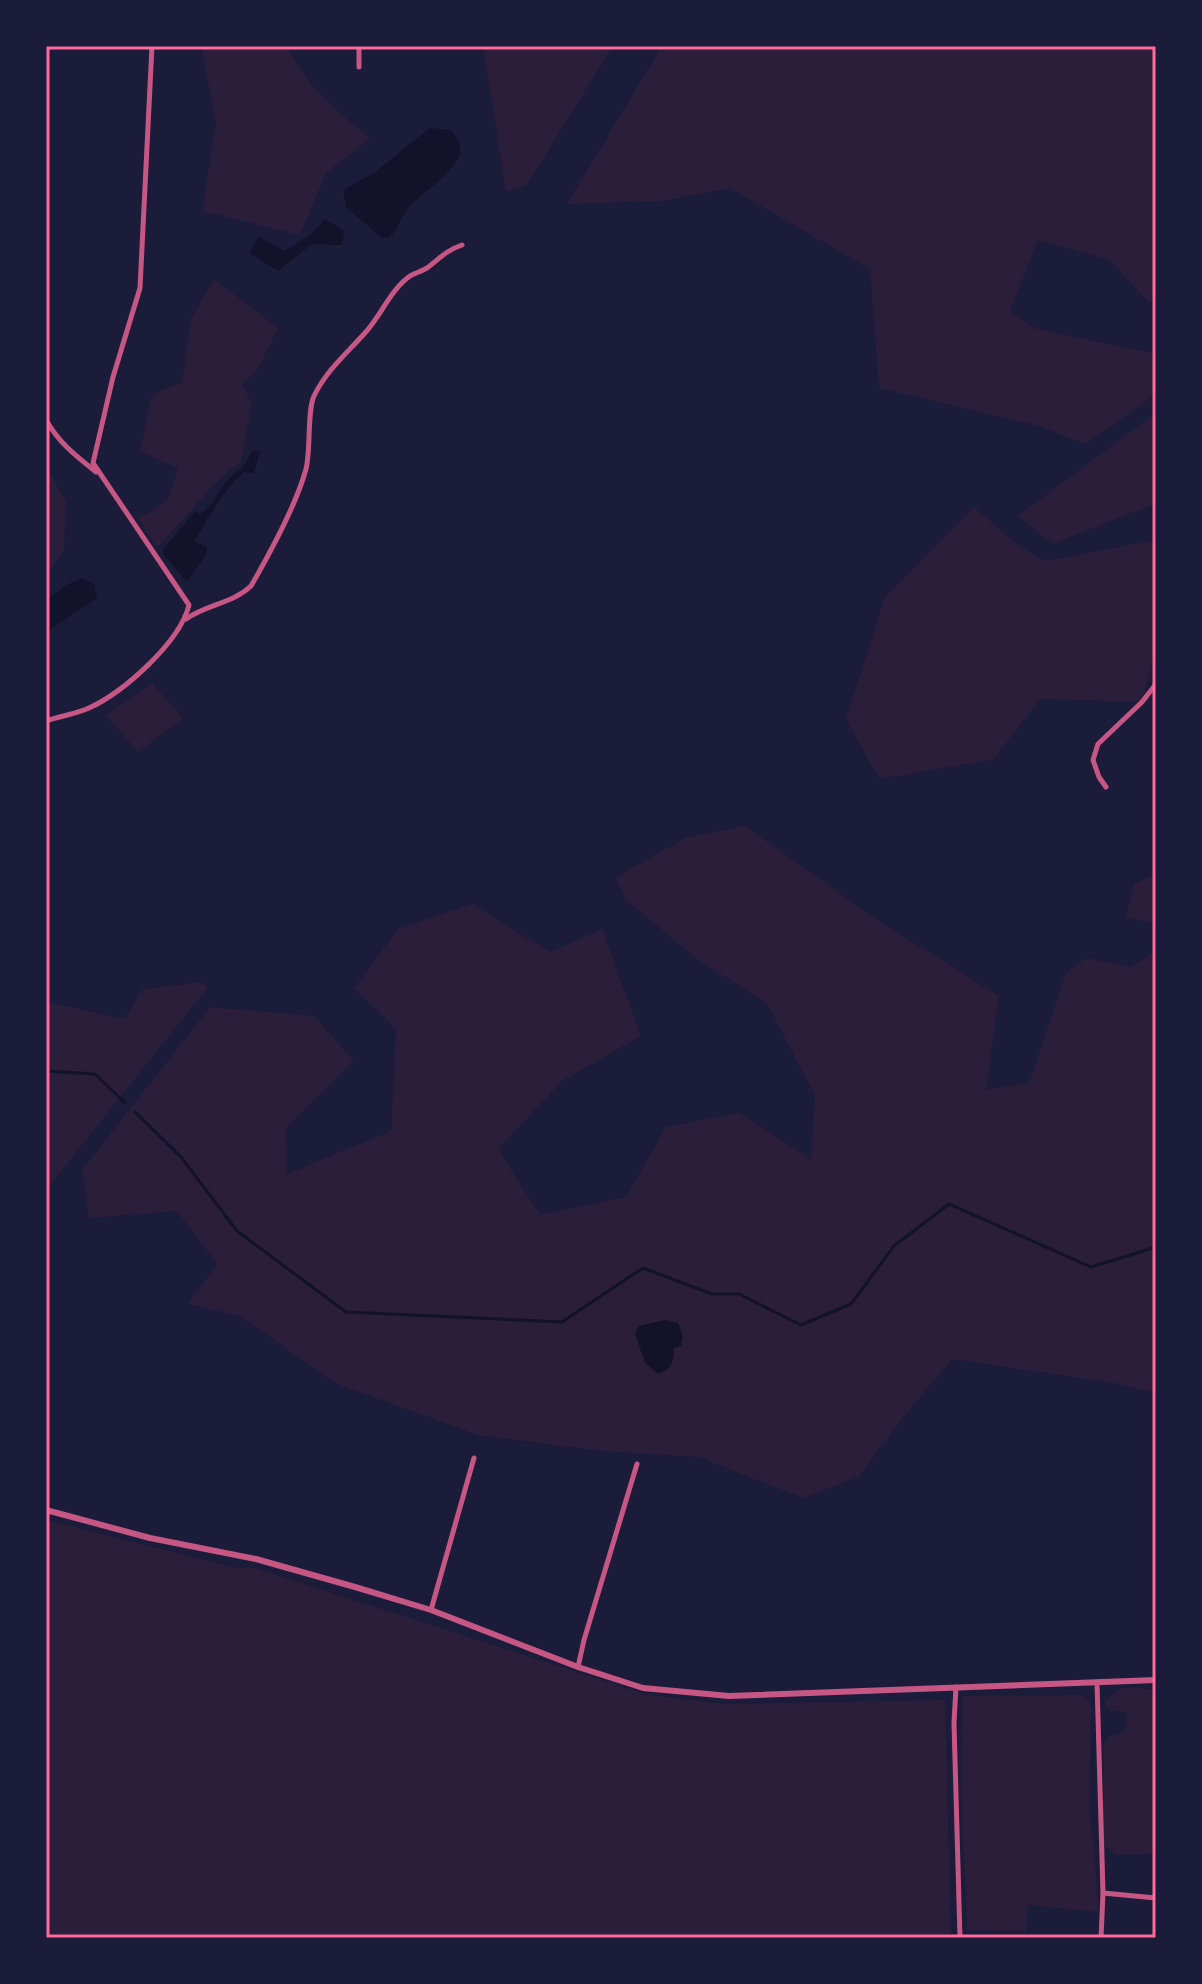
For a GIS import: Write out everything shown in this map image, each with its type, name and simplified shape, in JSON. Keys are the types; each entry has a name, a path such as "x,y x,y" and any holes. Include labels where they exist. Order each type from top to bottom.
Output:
{"street":[{"path":"152,46 140,288 113,377 93,463 189,605 185,620"},
{"path":"359,46 359,67"},
{"path":"46,721 89,708 130,681 154,659 185,620 198,610 241,596 251,586 292,506 305,472 310,447 312,399 326,376 343,354 365,334 395,291 410,276 425,269 447,249 462,245"},
{"path":"46,420 73,455 100,475"},
{"path":"1106,787 1093,760 1098,744 1142,702 1156,684"},
{"path":"431,1610 474,1458"},
{"path":"578,1667 637,1464"},
{"path":"46,1510 150,1538 256,1559 431,1610 578,1667 643,1688 729,1696 1156,1680"},
{"path":"1097,1682 1103,1893 1101,1938"},
{"path":"956,1687 954,1723 960,1938"},
{"path":"1103,1893 1156,1898"}],"shaded area":[{"path":"201,46 286,46 323,96 370,138 326,173 300,235 202,211 216,123"},
{"path":"483,46 613,46 526,186 506,191"},
{"path":"662,46 1156,46 1156,298 1149,303 1110,260 1038,240 1010,311 1037,329 1156,354 1156,394 1086,444 1035,425 879,388 870,269 730,188 663,201 567,204"},
{"path":"430,128 451,130 460,146 457,159 446,174 409,207 389,238 382,238 346,207 343,190 374,173"},
{"path":"325,219 345,232 341,245 312,244 278,271 249,253 259,237 285,251 312,234"},
{"path":"214,279 278,328 259,367 242,385 252,403 241,462 221,477 157,548 137,517 155,510 166,500 178,468 140,452 152,394 182,383 191,319"},
{"path":"1156,413 1156,503 1053,544 1018,516"},
{"path":"252,451 260,451 254,473 244,472 229,488 194,541 207,547 207,553 187,582 163,550 195,511 200,514 209,507"},
{"path":"46,466 66,502 64,549 46,577"},
{"path":"974,507 1020,547 1045,561 1156,540 1156,647 1142,702 1041,699 992,760 879,779 846,719 885,597"},
{"path":"83,578 94,584 97,598 46,632 46,600 66,585"},
{"path":"152,683 183,718 138,752 106,715"},
{"path":"745,826 877,920 999,996 986,1090 1029,1083 1066,972 1087,958 1131,967 1156,952 1156,1393 1114,1383 952,1359 858,1477 803,1498 699,1457 602,1451 478,1435 337,1384 240,1316 188,1304 217,1264 177,1211 89,1218 82,1170 210,1007 314,1016 354,1061 286,1128 287,1174 391,1131 396,1029 354,988 398,929 472,904 550,952 602,929 641,1036 562,1081 498,1149 540,1215 626,1197 666,1127 739,1113 811,1159 815,1095 767,1004 696,958 625,899 616,877 685,838"},
{"path":"1156,875 1156,924 1126,917 1134,883"},
{"path":"200,982 208,987 46,1190 46,1002 125,1019 142,990"},
{"path":"665,1320 678,1323 683,1336 681,1346 674,1348 671,1365 658,1374 645,1363 635,1334 639,1326"},
{"path":"46,1520 237,1568 255,1568 648,1695 725,1704 945,1700 951,1938 46,1938"},
{"path":"1136,1687 1156,1690 1156,1854 1117,1855 1104,1846 1100,1819 1104,1798 1103,1745 1109,1736 1124,1732 1128,1717 1126,1712 1109,1711 1104,1702 1119,1689"},
{"path":"1082,1695 1091,1703 1089,1813 1098,1912 1028,1905 1026,1931 967,1930 961,1789 962,1696"}],"waterway":[{"path":"46,1071 95,1074 125,1103"},
{"path":"135,1112 181,1157 237,1231 346,1312 562,1322 643,1268 712,1294 739,1294 801,1325 851,1304 894,1246 949,1204 1091,1267 1153,1248 1156,1250"}]}
